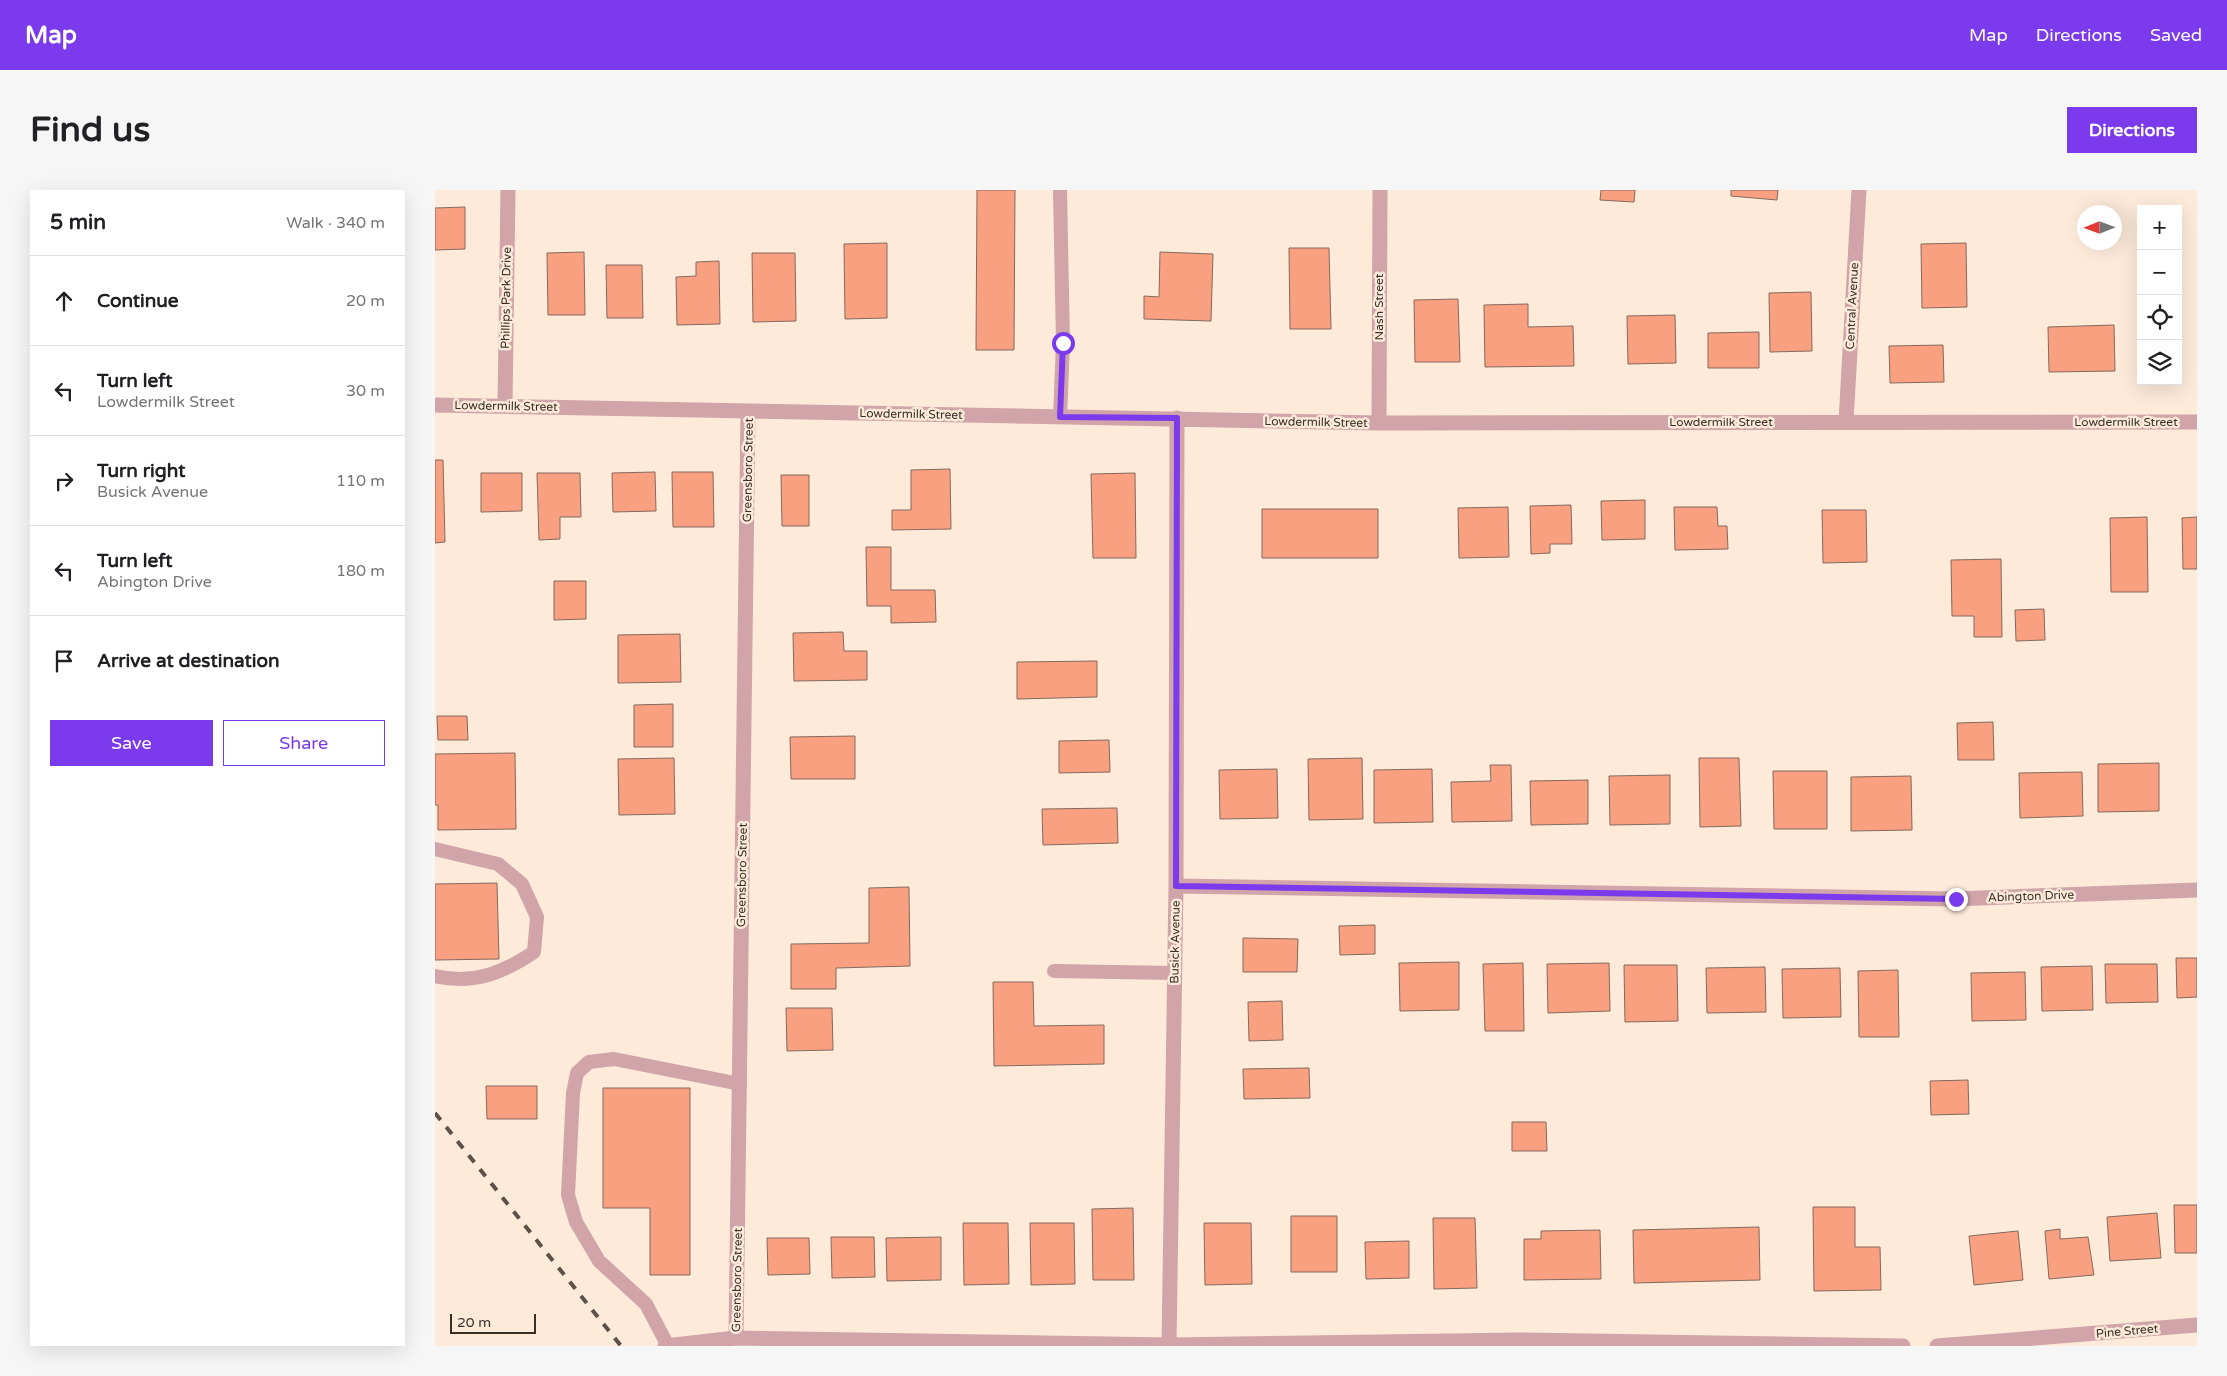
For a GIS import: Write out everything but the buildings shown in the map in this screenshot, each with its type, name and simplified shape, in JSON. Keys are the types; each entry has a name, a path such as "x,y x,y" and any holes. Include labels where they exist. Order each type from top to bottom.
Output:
{"street":[{"name":"Phillips Park Drive","path":"505,405 508,190"},
{"name":"Nash Street","path":"1379,423 1380,190"},
{"name":"Central Avenue","path":"1846,422 1859,190"},
{"name":"Lowdermilk Street","path":"435,405 1379,423 2197,422"},
{"name":"Greensboro Street","path":"736,1338 748,411"},
{"name":"Busick Avenue","path":"1169,1345 1176,886 1177,418"},
{"name":"Abington Drive","path":"1176,886 1953,899 2197,890"},
{"name":"Pine Street","path":"1937,1346 2197,1326"},
{"path":"667,1346 736,1338 1169,1345 1520,1340 1903,1346"}],"lane":[{"path":"1060,190 1063,343 1060,417"},
{"path":"435,850 498,864 522,884 537,918 534,952 509,969 479,977 450,980 435,976"},
{"path":"1055,971 1174,973"},
{"path":"667,1346 646,1304 599,1261 576,1222 568,1196 573,1093 577,1073 589,1062 613,1060 739,1084"}],"railway":[{"path":"435,1113 621,1346"}],"route":[{"path":"1063,343 1060,417 1177,418 1176,886 1956,899"}]}
